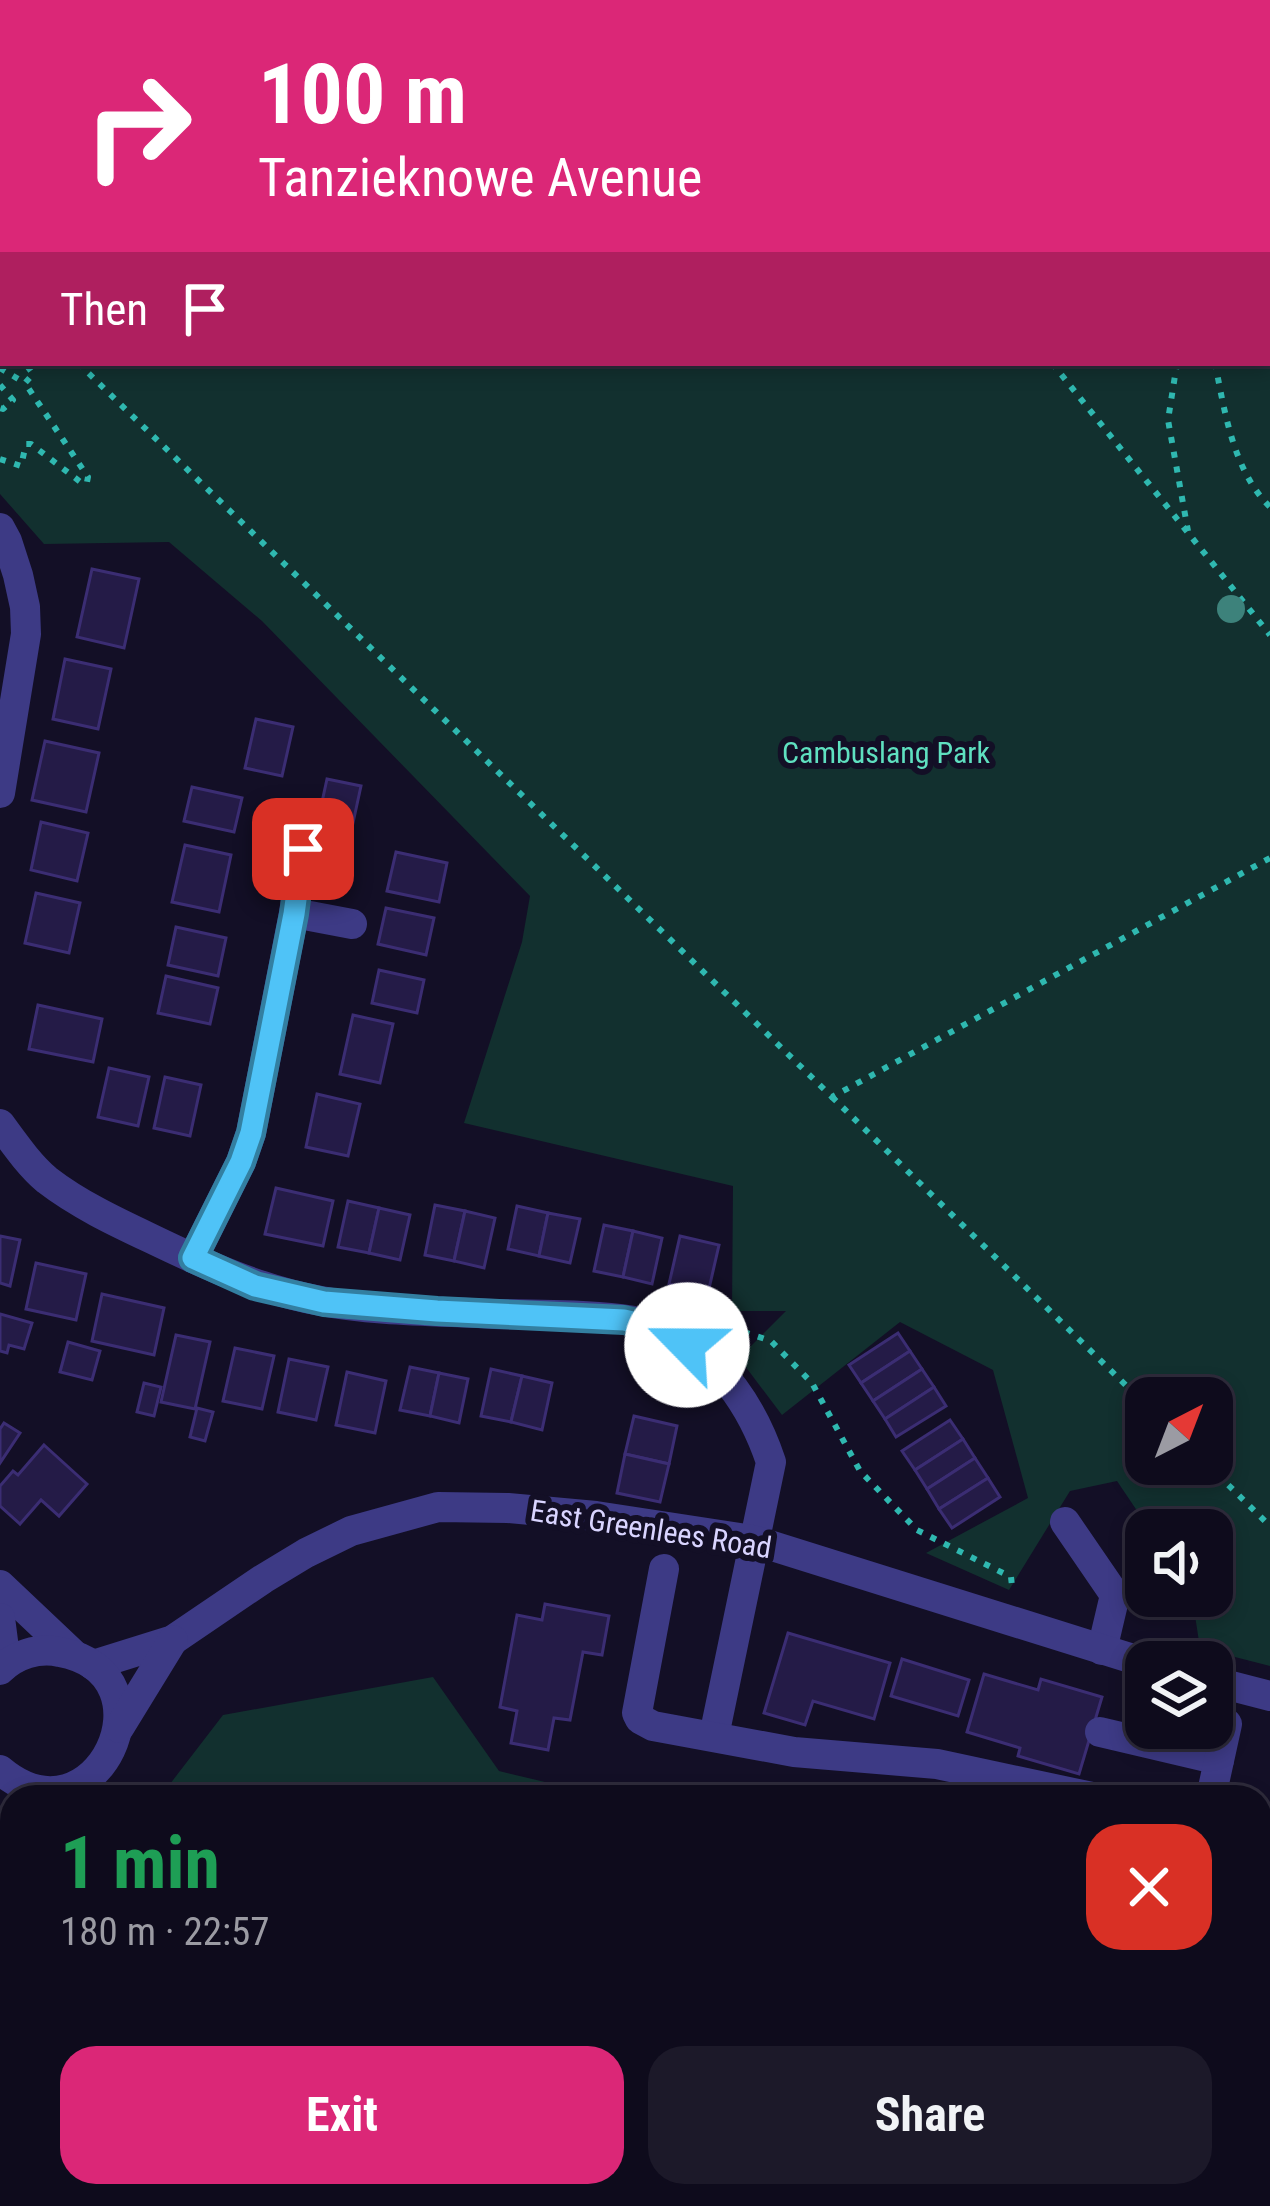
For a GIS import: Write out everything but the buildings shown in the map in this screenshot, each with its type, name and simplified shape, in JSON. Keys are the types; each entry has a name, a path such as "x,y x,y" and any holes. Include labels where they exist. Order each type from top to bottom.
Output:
{"street":[{"path":"0,528 18,575 26,634 0,789"},
{"path":"193,1258 251,1133 303,849"},
{"path":"294,914 352,924"},
{"path":"0,1124 45,1178 126,1227 255,1286 324,1302 624,1320 663,1329 712,1362 739,1393 771,1462 714,1736"},
{"name":"East Greenlees Road","path":"3,1667 27,1653 50,1649 83,1660 173,1640 305,1553 350,1532 438,1508 596,1516 753,1540 1125,1657"},
{"path":"1065,1522 1115,1595 1102,1650"},
{"path":"664,1569 637,1713 640,1719 653,1726 794,1752 938,1764 1036,1785"},
{"path":"0,1585 108,1683 118,1705 116,1739 104,1785"},
{"path":"0,1618 3,1667"},
{"name":"East Greenlees Road","path":"116,1739 173,1640"},
{"path":"1233,1686 1270,1696"},
{"path":"1100,1732 1220,1760"},
{"path":"74,1785 99,1769 116,1739"},
{"path":"1214,1785 1222,1749"}],"path":[{"path":"25,383 33,374 27,366"},
{"path":"80,366 1125,1384"},
{"path":"1054,366 1270,635"},
{"path":"1177,366 1168,420 1188,532"},
{"path":"1216,366 1228,430 1245,472 1270,507"},
{"path":"0,368 25,383 87,482 83,484 31,444 26,444 21,466 0,459"},
{"path":"0,385 13,400 0,408"},
{"path":"832,1097 1270,858"},
{"path":"720,1324 771,1341 812,1383 860,1471 917,1530 1011,1577 1016,1622"},
{"path":"1228,1485 1270,1526"}],"green space":[{"name":"Cambuslang Park","path":"0,366 1270,366 1270,1666 1233,1656 1233,1641 1199,1641 1195,1617 1233,1617 1233,1509 1136,1509 1117,1481 1070,1491 1009,1590 926,1553 1028,1498 993,1370 900,1322 782,1415 739,1358 786,1311 732,1311 733,1186 464,1123 522,942 530,896 262,621 169,542 44,544 0,494"},
{"path":"433,1677 499,1771 557,1785 169,1785 223,1715"}],"route":[{"path":"303,849 251,1133 193,1258 255,1286 324,1302 624,1320 663,1329 687,1345"}]}
